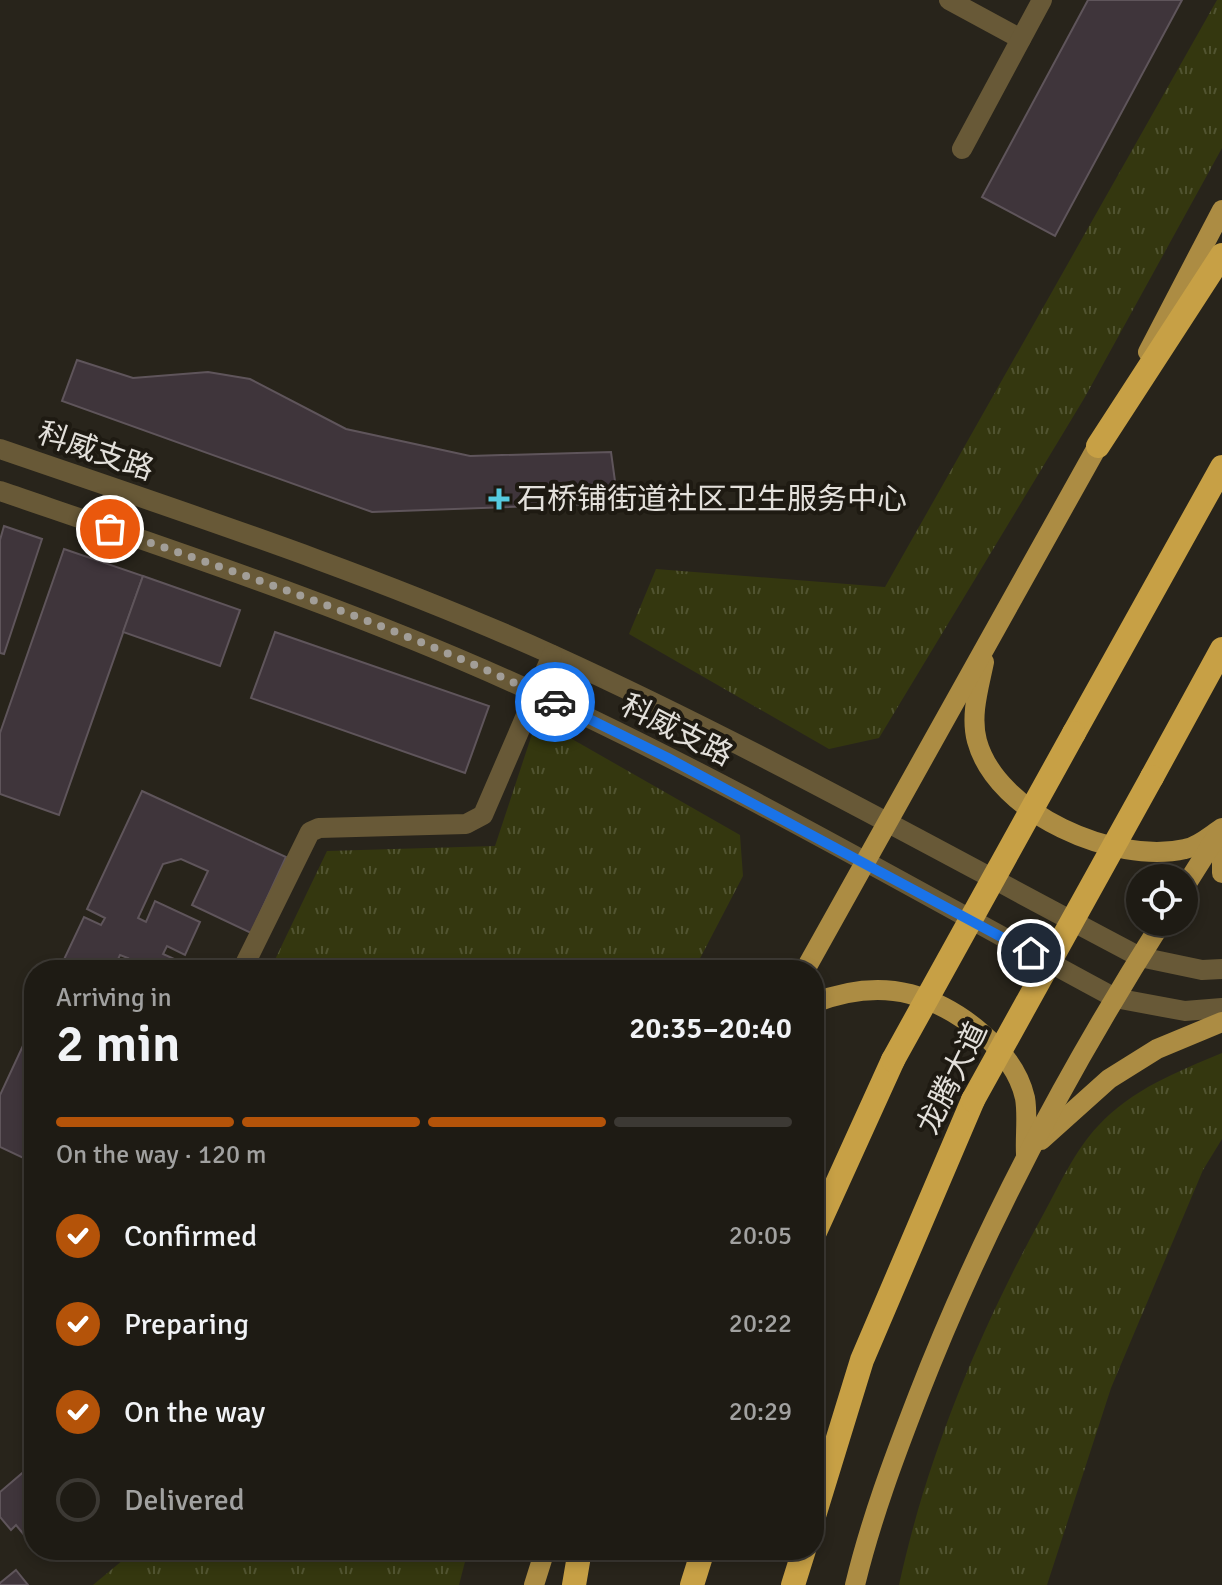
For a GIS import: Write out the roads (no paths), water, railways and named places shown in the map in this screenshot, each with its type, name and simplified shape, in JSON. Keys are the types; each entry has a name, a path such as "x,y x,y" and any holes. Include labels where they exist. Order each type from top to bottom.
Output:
{"highway":[{"path":"1098,446 1222,255"},
{"name":"龙腾大道","path":"824,1212 893,1060 1222,467"},
{"name":"龙腾大道","path":"824,1484 862,1360 973,1100 1222,649"},
{"path":"574,1585 578,1560"},
{"path":"692,1585 700,1560"},
{"path":"793,1585 801,1560"}],"main road":[{"path":"811,960 1098,446 1222,210"},
{"path":"988,642 975,710 976,739 994,773 1010,792 1041,817 1102,844 1137,852 1189,849 1222,829"},
{"path":"1222,829 1222,873"},
{"path":"1198,866 1222,829"},
{"path":"855,1585 872,1515 956,1298 1026,1154 1153,936"},
{"path":"824,999 841,992 877,990 911,995 948,1011 982,1034 1008,1061 1025,1098 1026,1154"},
{"path":"1026,1154 1109,1079 1157,1049 1222,1022"},
{"path":"534,1585 542,1560"}],"street":[{"path":"949,0 1021,39"},
{"path":"962,149 1042,0"},
{"name":"科威支路","path":"0,449 286,548 552,655 886,823 1140,957 1202,970 1222,969"},
{"name":"科威支路","path":"0,491 274,585 536,693 668,758 1115,998 1185,1011 1222,1008"},
{"path":"247,960 310,832 319,828 466,824 483,815 552,655"}],"place":[{"name":"石桥铺街道社区卫生服务中心","path":"499,499"}]}
